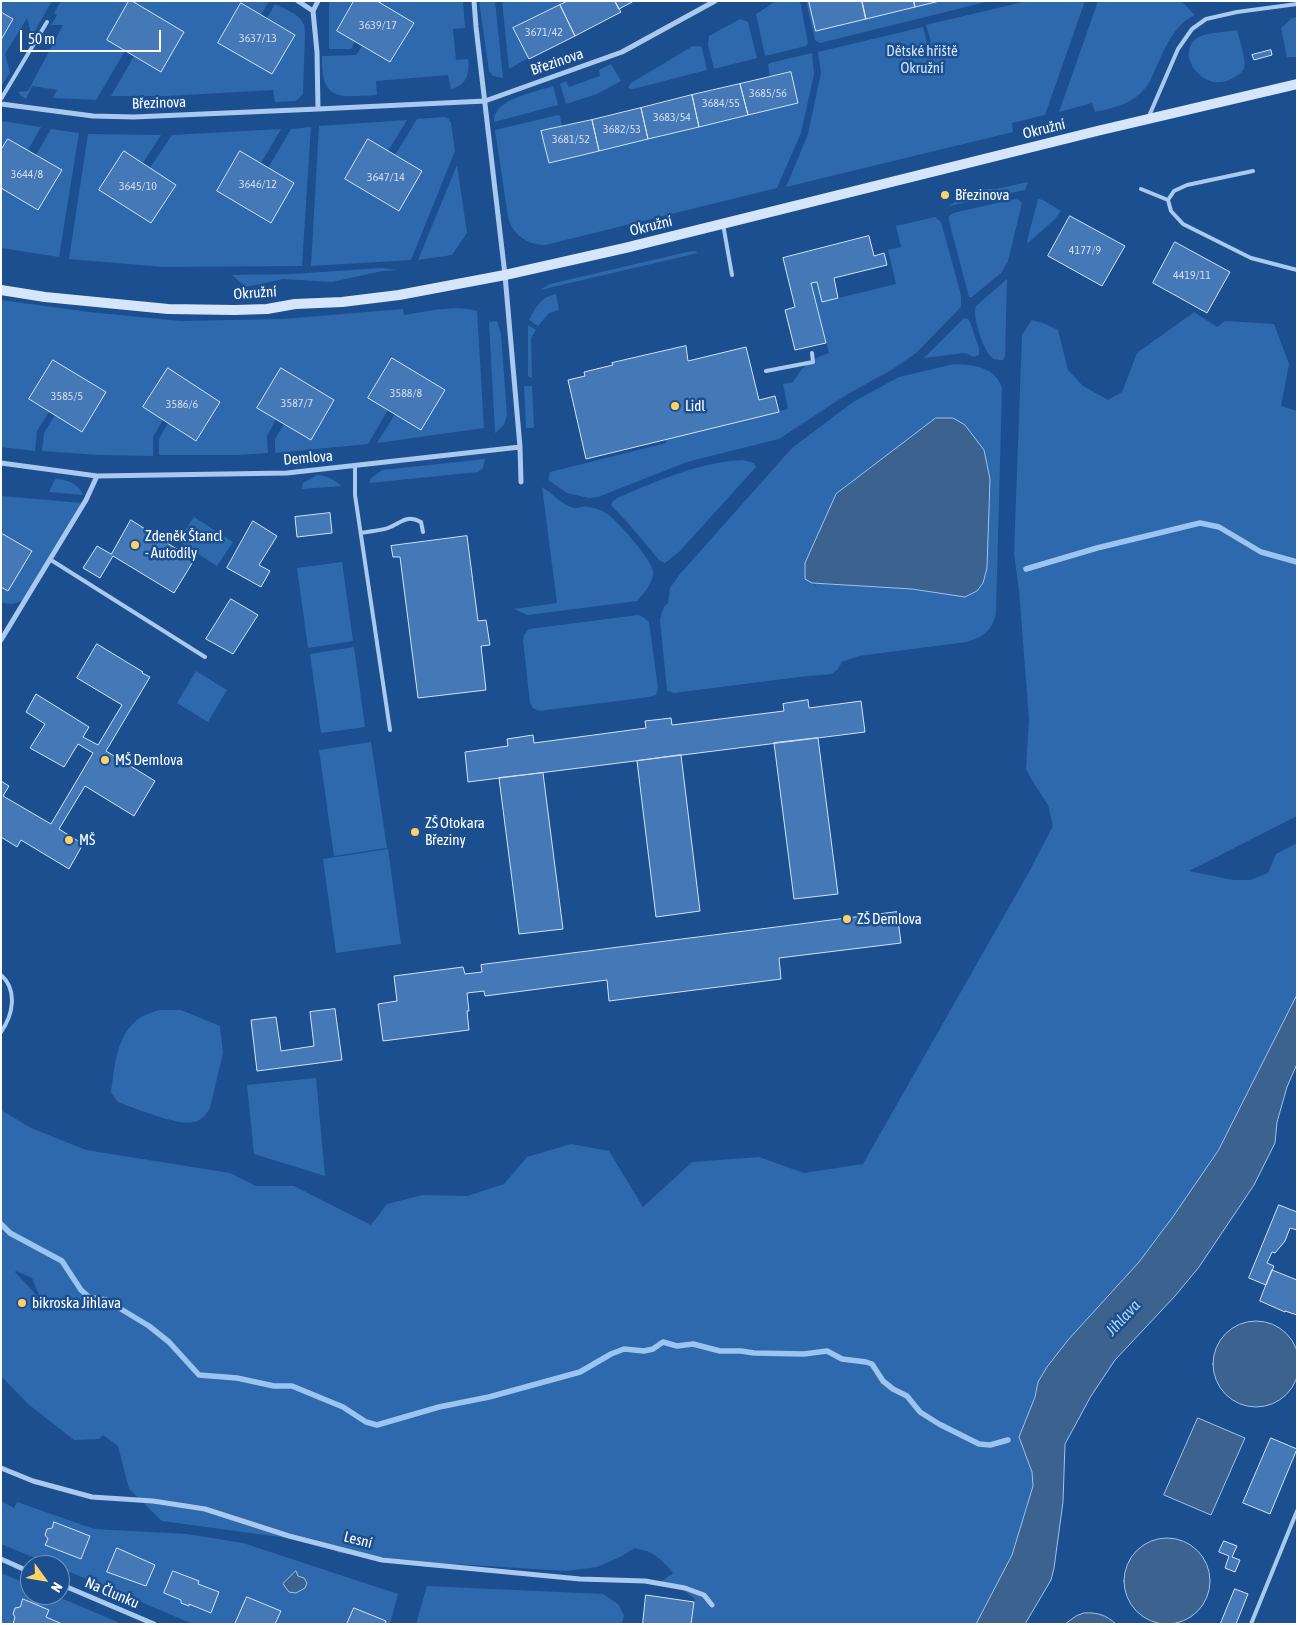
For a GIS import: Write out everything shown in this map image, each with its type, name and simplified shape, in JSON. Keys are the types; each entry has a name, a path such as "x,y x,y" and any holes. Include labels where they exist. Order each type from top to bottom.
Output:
{"street":[{"path":"298,1 313,11"},
{"path":"318,1 313,11 318,110"},
{"path":"474,1 505,275 520,447 521,482"},
{"name":"Březinova","path":"1,104 101,116 134,116 318,110 485,100 622,52 715,1"},
{"name":"Okružní","path":"1,290 45,297 168,309 268,309 295,304 342,302 399,295 505,275 723,224 1149,118 1296,85"},
{"name":"Demlova","path":"1,463 97,476 287,473 520,447"},
{"path":"1,640 51,560 86,500 97,476"},
{"name":"Lesní","path":"1,1468 33,1481 92,1497 153,1501 205,1509 289,1536 382,1560 580,1579 645,1581 685,1588 704,1595 712,1605"},
{"path":"1,1559 20,1568"},
{"name":"Na Člunku","path":"70,1588 154,1624"}],"lane":[{"path":"1149,118 1178,49 1192,29 1206,19 1237,12 1297,4"},
{"path":"1,99 47,22"},
{"path":"1253,171 1187,185 1174,191 1168,200 1170,211 1183,224 1251,258 1297,270"},
{"path":"1141,189 1168,200"},
{"path":"723,224 732,275"},
{"path":"766,371 813,362 812,353"},
{"path":"355,466 355,494 390,730"},
{"path":"361,533 389,527 403,519 416,519 421,522 423,532"},
{"path":"51,560 205,657"},
{"path":"1,975 5,978 12,992 11,1009 2,1029"},
{"path":"1251,1624 1297,1510"}],"green space":[{"path":"1,1 52,1 32,36 27,18 5,54 10,73 1,86 1,40 13,19 1,12"},
{"path":"61,1 129,1 107,40 125,51 96,100 53,98 57,90 32,86 26,99 18,92 28,91 63,25 51,25 57,15 54,13"},
{"path":"132,1 269,1 261,15 241,3 218,43 272,74 295,35 267,18 275,4 291,12 301,20 305,29 303,94 296,101 275,102 273,90 167,96 111,96 134,56 160,71 184,32"},
{"path":"354,1 337,31 355,42 351,49 329,49 329,2"},
{"path":"377,1 463,1 465,28 453,29 456,60 468,59 468,74 461,85 451,89 448,75 376,81 377,95 343,96 329,89 325,82 322,56 356,55 362,46 391,62 414,23"},
{"path":"479,1 495,1 503,78 493,76 489,71"},
{"path":"502,1 568,1 513,28 528,58 509,69"},
{"path":"776,1 800,1 808,43 806,46 765,56 756,14"},
{"path":"806,1 809,1 816,30 940,1 990,1 820,43 815,40"},
{"name":"Dětské hřiště Okružní","path":"1027,1 1085,1 1045,115 1012,123 1013,132 786,187 808,134 821,73 818,52 923,27 927,43 931,42 926,25"},
{"path":"1098,1 1181,1 1195,15 1186,20 1173,35 1162,53 1150,81 1133,99 1119,106 1095,112 1092,103 1059,112"},
{"path":"1297,17 1297,57 1287,57 1281,28 1292,18"},
{"path":"740,19 748,22 757,58 714,69 708,45 709,36"},
{"path":"1237,30 1245,65 1240,74 1222,82 1202,77 1190,61 1189,52 1192,44 1203,35"},
{"path":"693,46 702,48 707,70 633,89 628,88 631,83"},
{"path":"812,53 814,74 801,133 777,188 545,245 526,241 513,229 508,217 495,130 560,116 562,127 550,163 798,103 791,72 770,77 768,65"},
{"path":"611,64 621,81 597,94 566,104 560,84 566,81 569,87 600,76 599,70"},
{"path":"553,86 558,105 494,122 495,114 507,102"},
{"path":"448,118 451,123 455,151 411,260 311,266 319,126 407,120 388,151 368,139 345,179 398,211 422,171 395,155 417,119"},
{"path":"1,121 41,127 28,150 36,155 51,129 79,133 59,257 1,248"},
{"path":"311,127 302,266 164,267 69,259 88,134 161,135 143,163 124,151 99,190 151,223 176,185 150,168 172,135 281,129 261,163 240,151 217,191 270,223 294,183 268,168 291,129"},
{"path":"457,165 467,233 452,255 418,260"},
{"path":"1028,182 1025,190 949,206 967,193 979,189 996,189"},
{"path":"1015,199 1022,203 1008,261 1001,273 972,297 969,297 949,216 953,213"},
{"path":"1038,199 1061,211 1055,219 1028,243 1027,241"},
{"path":"935,217 941,222 961,295 961,307 916,353 893,369 846,395 779,439 687,462 598,497 589,498 567,493 548,480 550,472 666,443 665,439 788,409 783,384 793,382 808,364 829,353 811,283 817,282 822,302 896,284 888,250 901,247 896,226"},
{"path":"695,251 698,253 540,290 550,284"},
{"path":"382,268 398,270 382,271 332,282 283,279 246,287 232,275 292,274"},
{"path":"1007,279 1005,356 1003,360 998,360 991,357 985,347 979,332 975,311 976,306"},
{"path":"556,294 559,310 549,313 538,326 529,320 534,310 546,297"},
{"path":"1,300 89,312 181,321 282,319 403,309 404,315 450,308 477,311 484,428 377,443 395,414 445,390 392,358 368,397 388,410 368,444 275,453 275,439 284,424 311,440 334,400 281,368 257,407 276,419 267,436 268,453 159,455 159,439 168,423 196,441 220,402 168,368 143,407 163,420 153,437 153,456 42,451 44,433 55,415 82,432 105,392 53,360 29,399 49,412 37,431 35,451 1,447"},
{"path":"1194,312 1217,327 1225,321 1274,324 1289,364 1281,406 1297,411 1297,815 1189,871 1233,880 1250,880 1268,873 1276,854 1297,843 1297,995 1218,1151 1139,1262 1068,1340 1038,1382 1035,1397 1019,1437 1032,1472 1033,1486 1012,1555 976,1624 691,1624 695,1599 685,1591 658,1584 673,1573 648,1551 635,1548 597,1567 566,1571 438,1563 339,1553 324,1543 162,1521 129,1489 118,1446 103,1435 99,1439 74,1440 28,1404 1,1376 1,1110 31,1128 86,1150 230,1173 256,1186 294,1186 371,1225 387,1204 423,1195 467,1196 504,1184 527,1157 571,1144 609,1151 643,1207 692,1162 759,1157 804,1173 863,1164 1029,872 1053,826 1048,805 1026,769 1029,719 1019,590 1014,554 1022,335 1032,320 1058,330 1068,370 1083,386 1108,400 1122,392 1137,353","holes":["15,1272 32,1278 41,1300"]},
{"path":"964,318 970,322 979,348 979,355 974,357 965,353 924,358"},
{"path":"497,321 501,334 507,415 504,425 495,433 489,322"},
{"path":"528,325 536,330 531,338 532,378 528,376"},
{"path":"954,364 969,365 989,371 999,381 1002,388 996,612 990,629 977,638 966,642 859,656 842,662 832,674 674,693 667,691 660,620 663,608 668,603 670,588 680,574 792,448 853,402 899,377","holes":["936,418 965,597 912,589 814,583 817,588 812,583 836,494"]},
{"path":"524,386 532,386 534,427 532,428 526,428"},
{"path":"485,459 483,468 478,472 369,483 371,478 382,470"},
{"path":"743,460 754,463 756,467 679,552 665,563 660,561 611,505 617,498 678,473 710,464"},
{"path":"317,475 327,477 342,486 302,489 303,483"},
{"path":"55,479 72,483 79,488 83,495 49,492"},
{"path":"542,487 570,507 590,507 604,512 616,521 632,539 651,565 653,571 650,583 637,601 527,615 514,609 557,603"},
{"path":"1,496 82,503 25,598 13,604 1,602 1,587 8,591 32,552 1,533"},
{"path":"194,517 233,542 217,566 178,541"},
{"path":"342,562 353,641 308,648 297,568"},
{"path":"638,615 649,622 658,688 656,695 539,711 533,708 530,703 523,640 524,635 529,629"},
{"path":"354,647 365,727 321,733 310,654"},
{"path":"196,671 227,690 208,722 177,703"},
{"path":"371,742 387,848 334,856 319,750"},
{"path":"388,849 401,944 336,953 323,859"},
{"path":"159,1010 181,1010 220,1026 223,1053 210,1108 203,1117 196,1121 186,1123 145,1112 118,1102 111,1092 118,1051 126,1032 141,1017"},
{"path":"316,1078 325,1176 254,1154 247,1085"},
{"path":"1,1501 14,1508 17,1502 94,1529 187,1534 243,1543 398,1594 390,1624 193,1624 70,1572 70,1555 28,1555 1,1544"},
{"path":"1,1573 20,1581 20,1605 70,1605 70,1602 122,1624 1,1624"},
{"path":"427,1586 603,1594 618,1604 624,1615 622,1624 416,1624"}],"water":[{"path":"936,418 953,418 965,425 984,450 990,479 987,568 983,583 977,591 965,597 912,589 812,583 805,579 805,563 836,494"},
{"name":"Jihlava","path":"1297,995 1297,1064 1287,1087 1277,1122 1275,1143 1254,1185 1199,1267 1175,1296 1115,1360 1091,1396 1065,1444 1063,1502 1054,1568 1051,1580 1025,1624 976,1624 1012,1555 1033,1486 1032,1472 1019,1437 1035,1397 1038,1382 1068,1340 1139,1262 1218,1151"},
{"path":"1256,1321 1272,1324 1280,1328 1292,1340 1296,1348 1299,1364 1296,1380 1292,1388 1280,1400 1272,1404 1256,1407 1240,1404 1232,1400 1220,1388 1216,1380 1213,1364 1216,1348 1220,1340 1232,1328 1240,1324"},
{"path":"1198,1418 1245,1438 1211,1515 1164,1495"},
{"path":"1167,1538 1183,1541 1191,1545 1203,1557 1207,1565 1210,1581 1207,1597 1203,1605 1191,1617 1183,1621 1167,1624 1151,1621 1143,1617 1131,1605 1127,1597 1124,1581 1127,1565 1131,1557 1143,1545 1151,1541"},
{"path":"296,1571 298,1576 304,1578 307,1583 305,1588 296,1593 289,1592 283,1584"},
{"path":"1084,1613 1101,1615 1109,1618 1116,1624 1065,1624"}],"building":[{"path":"129,1 184,32 161,72 107,40"},
{"path":"354,1 377,1 414,23 390,62 337,31"},
{"path":"568,1 615,1 621,12 575,36 560,5"},
{"path":"615,1 634,1 619,9"},
{"path":"809,1 862,1 866,19 816,31"},
{"path":"862,1 914,1 915,7 866,19"},
{"path":"914,1 940,1 915,7"},
{"path":"241,3 295,35 272,74 218,43"},
{"path":"560,5 575,36 529,59 513,28"},
{"path":"1,12 13,19 1,40"},
{"path":"1271,50 1272,55 1254,60 1252,55"},
{"path":"791,72 798,103 748,115 740,84"},
{"path":"740,84 748,115 699,127 692,95"},
{"path":"692,95 699,127 648,139 641,108"},
{"path":"641,108 648,139 599,151 592,120"},
{"path":"592,120 599,151 549,163 541,131"},
{"path":"8,139 62,170 38,210 1,188 1,150"},
{"path":"368,139 422,171 399,211 345,179"},
{"path":"124,151 176,185 151,223 99,190"},
{"path":"240,151 294,183 271,223 217,191"},
{"path":"1070,216 1125,246 1102,286 1048,256"},
{"path":"869,236 874,256 884,253 887,265 834,278 838,298 822,302 817,282 811,283 826,343 795,350 785,310 795,307 783,258"},
{"path":"1175,242 1230,272 1207,313 1153,283"},
{"name":"Lidl","path":"686,346 688,361 746,347 759,400 775,396 779,412 586,459 568,380 585,376 584,372 613,365 612,363"},
{"path":"392,358 445,390 421,430 368,398"},
{"path":"53,360 106,392 82,432 29,399"},
{"path":"168,368 220,402 196,441 143,407"},
{"path":"281,368 334,400 311,440 257,408"},
{"path":"330,513 332,533 297,537 295,517"},
{"path":"131,520 194,560 174,593 113,556 100,578 83,568 97,546 111,554"},
{"path":"253,521 277,536 259,565 270,571 261,587 227,568"},
{"path":"1,533 32,551 8,591 1,587"},
{"path":"467,536 478,621 486,620 490,645 481,646 486,690 418,698 400,557 393,557 391,546"},
{"path":"231,599 258,615 233,654 206,639"},
{"name":"MŠ Demlova","path":"97,644 150,677 106,751 155,781 134,816 85,786 59,829 83,844 69,869 21,840 17,847 1,837 1,781 9,786 3,796 51,824 93,753 78,744 64,767 30,748 45,724 26,712 36,694 89,727 83,737 98,745 122,705 77,678"},
{"path":"808,700 809,708 861,701 865,732 468,782 465,752 508,746 507,739 533,735 534,743 646,728 645,721 671,718 672,725 784,711 783,704"},
{"path":"818,738 838,894 794,899 774,743"},
{"path":"681,755 700,911 656,917 637,761"},
{"path":"543,773 563,929 519,934 499,778"},
{"path":"897,912 901,943 779,958 781,979 609,1001 607,980 485,996 484,991 467,993 469,1030 383,1041 378,1004 397,1001 394,976 463,967 465,974 482,972 481,965"},
{"path":"335,1009 342,1060 257,1071 251,1020 276,1017 281,1051 314,1046 310,1012"},
{"path":"1279,1205 1297,1212 1297,1230 1290,1228 1285,1241 1275,1253 1272,1252 1267,1263 1274,1266 1266,1285 1249,1278"},
{"path":"1272,1270 1297,1280 1297,1315 1260,1301"},
{"path":"1271,1438 1297,1449 1270,1514 1243,1503"},
{"path":"54,1522 90,1536 81,1559 45,1545 48,1539 45,1535 47,1529 52,1528"},
{"path":"1224,1541 1237,1546 1232,1557 1240,1560 1235,1572 1225,1568 1229,1556 1219,1552"},
{"path":"117,1548 155,1565 146,1586 107,1572"},
{"path":"173,1571 199,1581 198,1584 219,1592 211,1613 189,1604 189,1606 181,1603 181,1600 164,1593"},
{"path":"1235,1589 1248,1594 1236,1624 1223,1624 1221,1623"},
{"path":"646,1595 694,1602 691,1624 643,1624"},
{"path":"247,1597 281,1611 275,1624 235,1624"},
{"path":"21,1605 37,1605 49,1610 46,1617 62,1624 13,1624 15,1608"},
{"path":"354,1608 386,1621 385,1624 347,1624"}],"waterway":[{"path":"1026,569 1097,548 1200,523 1219,527 1261,552 1297,562"},
{"path":"1,1224 10,1233 62,1261 81,1290 89,1297 106,1300 149,1326 169,1342 199,1375 237,1378 274,1386 292,1386 343,1407 366,1422 377,1425 439,1407 489,1397 580,1372 611,1354 624,1349 644,1351 653,1349 663,1342 677,1346 693,1344 720,1351 754,1353 804,1354 827,1351 842,1359 866,1362 872,1364 883,1381 907,1396 920,1412 939,1424 979,1444 990,1445 1008,1440"}],"place":[{"name":"Březinova","path":"945,195"},
{"name":"Lidl","path":"675,406"},
{"name":"Zdeněk Štancl - Autodíly","path":"135,545"},
{"name":"MŠ Demlova","path":"105,760"},
{"name":"ZŠ Otokara Březiny","path":"415,832"},
{"name":"MŠ","path":"69,840"},
{"name":"ZŠ Demlova","path":"847,919"},
{"name":"bikroska Jihlava","path":"22,1303"}]}
